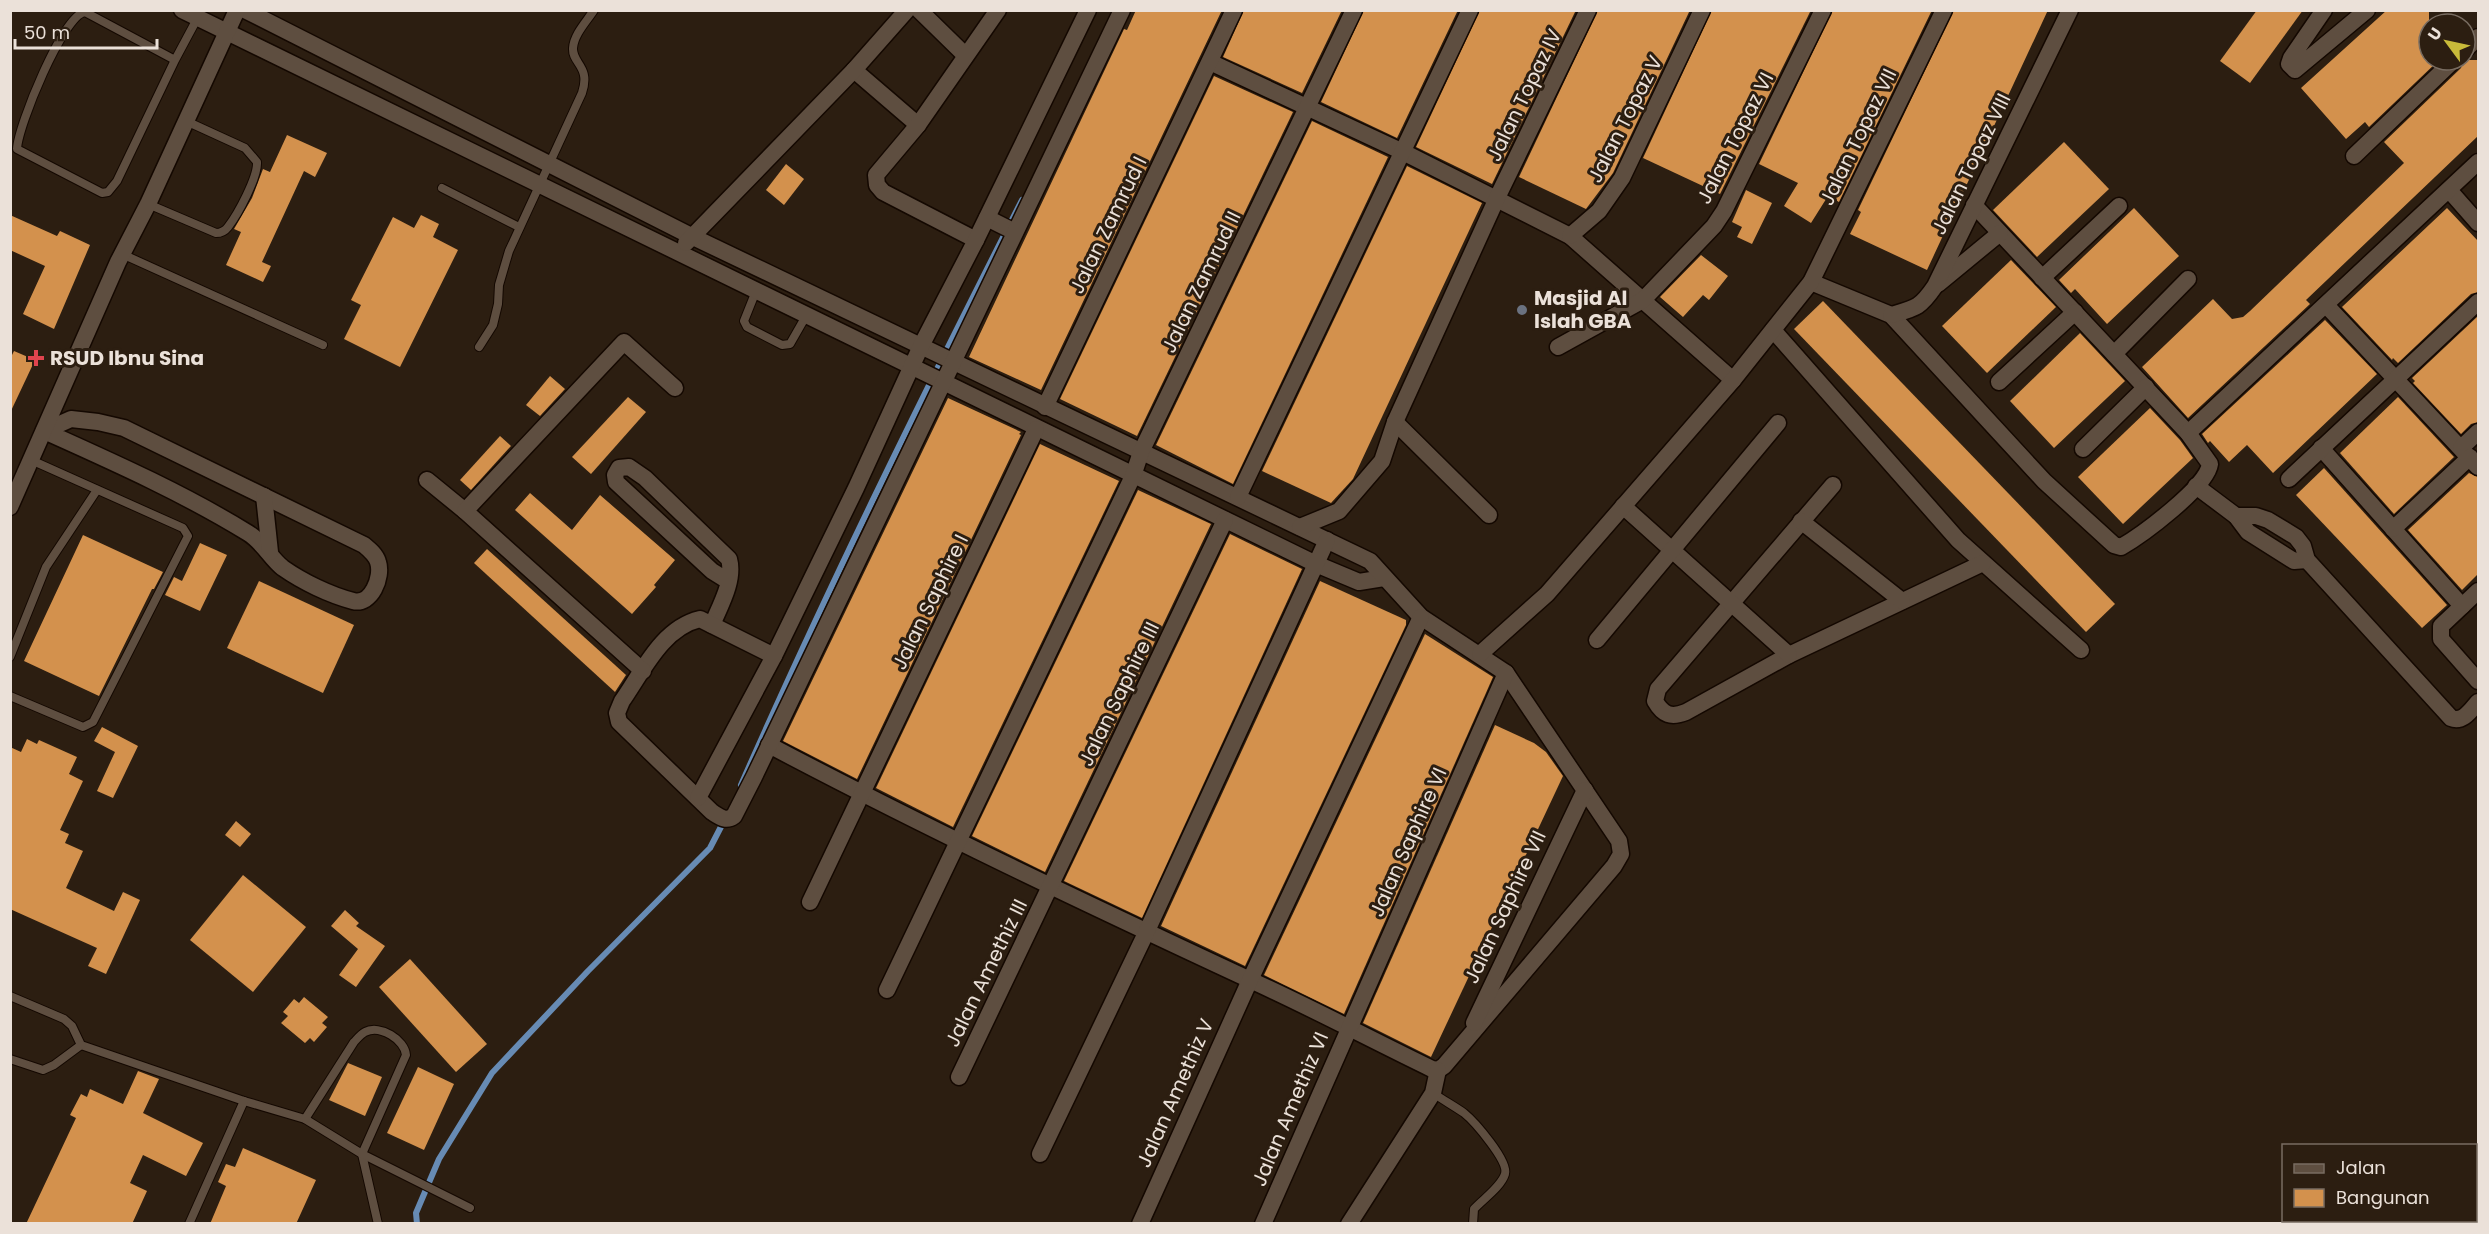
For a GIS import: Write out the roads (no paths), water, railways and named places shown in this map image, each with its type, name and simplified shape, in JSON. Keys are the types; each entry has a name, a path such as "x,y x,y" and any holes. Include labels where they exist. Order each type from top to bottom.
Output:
{"street":[{"path":"182,10 199,14 226,32 1316,564 1359,582 1384,578"},
{"path":"10,507 122,254 148,204 237,10"},
{"path":"244,10 691,236 1370,561 1421,617 1506,673 1619,841 1621,854 1614,866 1464,1043 1438,1070 1432,1094 1349,1224"},
{"path":"677,252 854,70 907,10"},
{"path":"919,10 965,55"},
{"path":"976,240 883,192 877,185 876,175 918,125 998,10"},
{"path":"774,656 700,619 681,625 666,638 622,701 617,718 698,798 724,818 734,816 950,360 1001,225 1088,10"},
{"path":"698,798 774,656 916,370 976,240 1001,225 1122,10"},
{"name":"Jalan Zamrud I","path":"1045,407 1234,10"},
{"name":"Jalan Zamrud II","path":"886,990 1354,10"},
{"path":"1238,497 1470,10"},
{"name":"Jalan Topaz IV","path":"1300,527 1339,511 1382,461 1395,422 1497,198 1588,10"},
{"name":"Jalan Topaz V","path":"1570,236 1599,211 1622,178 1702,10"},
{"name":"Jalan Topaz VI","path":"1558,347 1643,300 1714,226 1724,211 1823,10"},
{"name":"Jalan Topaz VII","path":"1480,654 1547,594 1733,380 1811,282 1944,10"},
{"name":"Jalan Topaz VIII","path":"1891,315 1915,308 1923,303 1935,286 2070,10"},
{"path":"2324,10 2291,58 2289,63 2295,70 2367,10"},
{"path":"1210,62 1403,152 1570,236 1733,380"},
{"path":"854,70 918,125"},
{"path":"2354,156 2442,72"},
{"path":"2188,433 2478,162"},
{"path":"2449,190 2478,223"},
{"path":"1811,282 1891,315 2044,481 2114,545 2121,547 2141,536 2196,486 2206,476 2210,464 2188,433 1974,205"},
{"path":"2042,278 2119,206"},
{"path":"1935,286 2000,233"},
{"path":"2114,354 2188,279"},
{"path":"2289,479 2394,378 2478,302"},
{"path":"2326,305 2470,457"},
{"path":"1999,382 2075,312"},
{"path":"1773,330 1958,540 2081,651"},
{"path":"465,511 624,342 675,388"},
{"path":"2083,449 2146,387"},
{"path":"71,420 98,422 124,428 364,545 379,563 379,576 369,598 363,602 355,602 325,590 282,567 270,552 251,535 197,503 44,431 71,420"},
{"path":"1395,422 1489,515"},
{"path":"1597,640 1673,552 1778,423"},
{"name":"Jalan Saphire I","path":"810,902 1036,429"},
{"path":"2393,529 2470,457 2478,432"},
{"path":"2320,448 2462,606"},
{"path":"712,625 728,581 731,568 729,559 645,478 629,466 619,468 615,475 616,482 712,571 728,581"},
{"path":"427,480 465,511 643,671"},
{"path":"1833,485 1731,601 1658,689 1654,701 1662,712 1673,716 1686,712 1789,655 1983,563"},
{"path":"2196,486 2236,516 2248,532 2294,561 2307,560 2451,718 2461,719 2478,702"},
{"path":"264,496 270,552"},
{"path":"1623,506 1789,655"},
{"name":"Jalan Saphire III","path":"1050,887 1225,520"},
{"path":"1801,521 1902,601"},
{"path":"1040,1154 1146,933 1327,540"},
{"path":"2478,591 2441,626 2439,632 2441,639 2478,681"},
{"name":"Jalan Amethiz V","path":"1140,1224 1250,980 1421,617"},
{"name":"Jalan Saphire VI","path":"1348,1028 1506,673"},
{"path":"769,745 861,794 1050,887 1438,1070"},
{"name":"Jalan Saphire VII","path":"1464,1043 1584,790"},
{"name":"Jalan Amethiz III","path":"959,1077 1050,887"},
{"name":"Jalan Amethiz VI","path":"1263,1224 1348,1028"}],"lane":[{"path":"479,347 493,325 498,304 499,285 519,227 586,82 573,47 576,38 594,10"},
{"path":"175,60 85,12 80,13 66,28 45,68 17,148 102,193 108,192 117,181 199,14"},
{"path":"148,204 220,233 229,227 256,174 257,162 245,148 186,121"},
{"path":"442,188 519,227"},
{"path":"122,254 323,345"},
{"path":"756,291 744,321 747,327 782,345 790,344 806,316"},
{"path":"10,696 83,727 93,722 188,536 183,528 31,460"},
{"path":"10,657 46,567 97,490"},
{"path":"10,996 64,1019 72,1026 81,1045 244,1101 305,1119 362,1154 470,1208"},
{"path":"305,1119 354,1042 365,1032 375,1030 400,1041 405,1047 406,1055 362,1154 378,1224"},
{"path":"11,1059 43,1070 54,1065 81,1045"},
{"path":"1432,1094 1451,1104 1473,1122 1505,1166 1506,1171 1501,1181 1474,1209 1473,1224"},
{"path":"189,1224 244,1101"}],"waterway":[{"path":"741,785 877,491 1022,200"},
{"path":"417,1224 416,1213 439,1159 492,1073 588,971 710,848 725,819"}],"place":[{"name":"Masjid Al Islah GBA","path":"1522,310"},
{"name":"RSUD Ibnu Sina","path":"36,358"}]}
